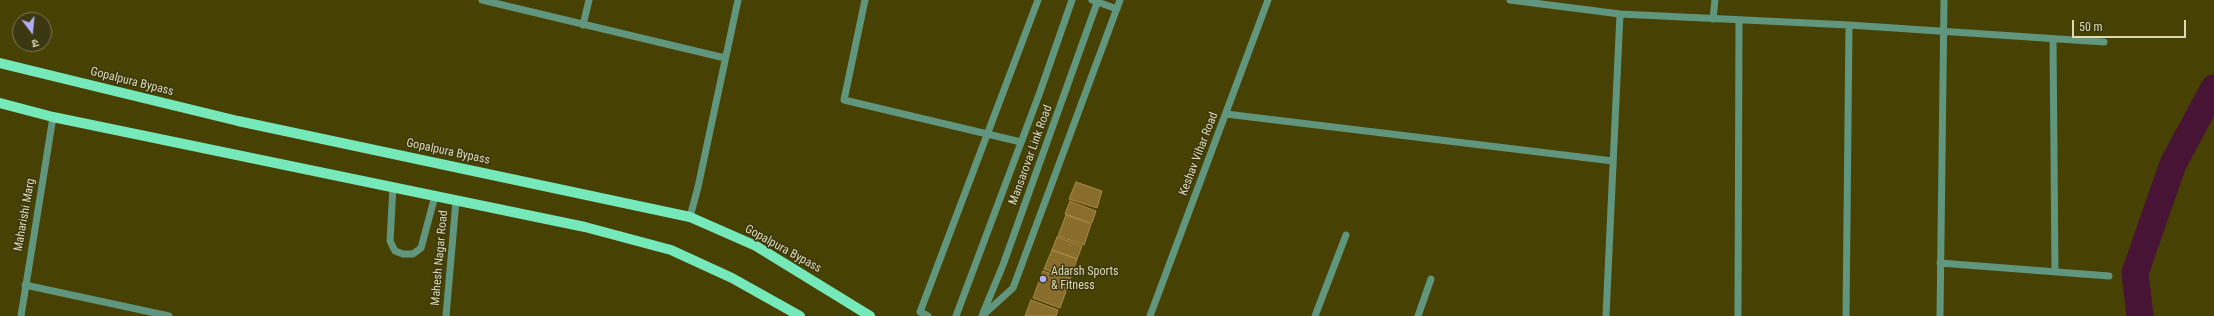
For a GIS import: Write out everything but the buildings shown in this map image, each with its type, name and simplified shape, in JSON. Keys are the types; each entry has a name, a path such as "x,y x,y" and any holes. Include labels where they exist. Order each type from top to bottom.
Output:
{"main road":[{"name":"Gopalpura Bypass","path":"0,63 238,121 690,217 756,246 870,316"},
{"path":"0,103 53,117 585,227 671,250 732,278 800,316"}],"street":[{"path":"482,0 583,26 724,58"},
{"path":"583,26 589,0"},
{"path":"690,217 698,187 724,58 738,0"},
{"path":"865,0 844,100 1021,142"},
{"path":"928,316 920,312 986,133 1038,0"},
{"name":"Mansarovar Link Road","path":"956,316 1072,0"},
{"path":"1096,0 1117,9"},
{"name":"Mansarovar Link Road","path":"982,316 1004,265 1096,0"},
{"path":"982,316 1013,288 1120,0"},
{"name":"Keshav Vihar Road","path":"1150,316 1268,0"},
{"path":"1510,0 1556,3 1620,14 1849,25 1942,33 2104,42"},
{"path":"1713,19 1715,0"},
{"path":"1940,316 1942,33 1944,0"},
{"path":"1606,316 1620,14"},
{"path":"1738,316 1740,20"},
{"path":"1846,316 1849,25"},
{"path":"2053,39 2055,272"},
{"path":"1226,114 1613,160"},
{"name":"Maharishi Marg","path":"20,316 53,117"},
{"path":"393,187 390,241 395,251 403,254 413,254 421,248 435,196"},
{"name":"Mahesh Nagar Road","path":"446,316 456,201"},
{"path":"1315,316 1346,235"},
{"path":"1940,263 2109,276"},
{"path":"1418,316 1431,279"},
{"path":"25,285 169,316"}],"waterway":[{"path":"2140,316 2135,273 2173,164 2214,88"}],"place":[{"name":"Adarsh Sports & Fitness","path":"1043,279"}]}
